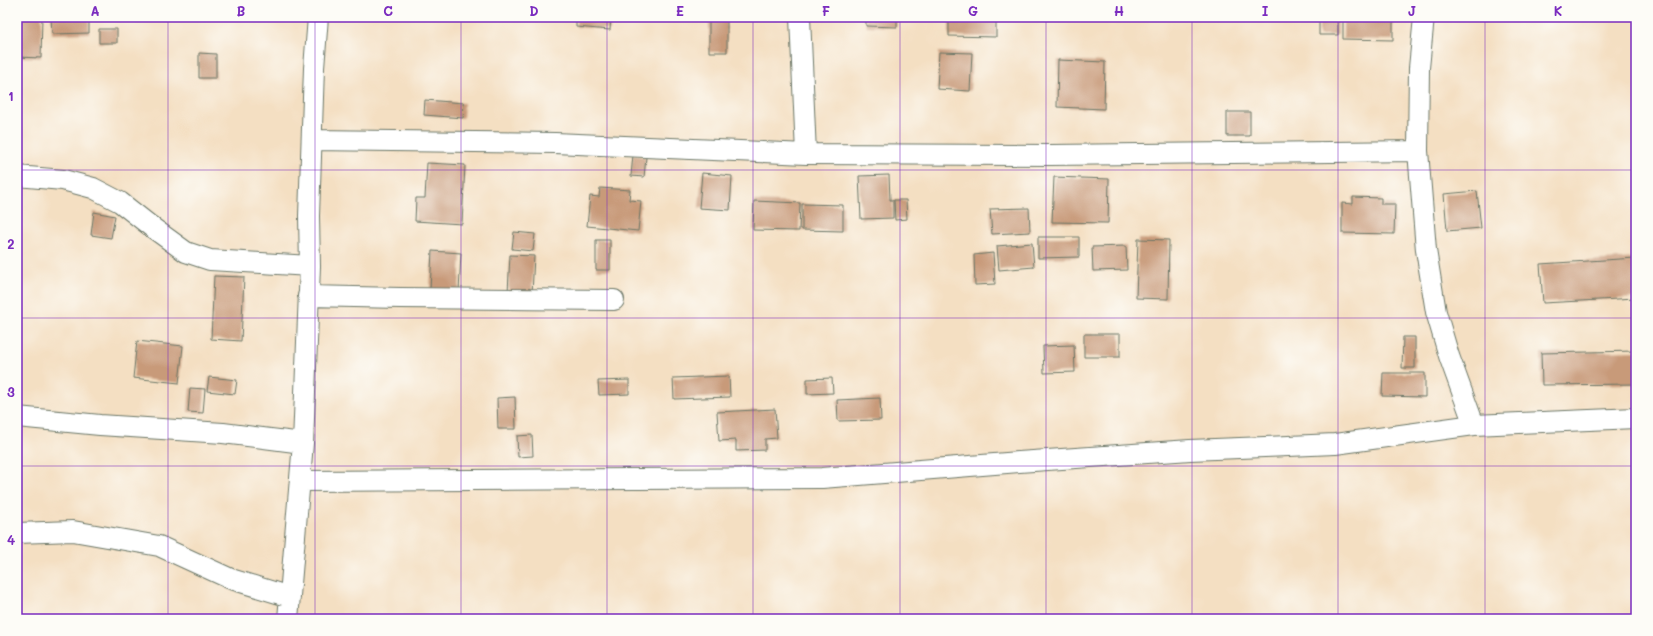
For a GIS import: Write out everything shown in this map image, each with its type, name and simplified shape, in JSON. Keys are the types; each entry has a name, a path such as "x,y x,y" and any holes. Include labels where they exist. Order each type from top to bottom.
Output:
{"street":[{"path":"288,619 303,443 310,266 309,216 314,68 318,17"},
{"path":"800,17 806,154"},
{"path":"1424,17 1419,68 1418,151 1426,250 1436,312 1449,356 1474,425"},
{"path":"312,140 555,143 806,154 1050,155 1418,151"},
{"path":"17,176 63,180 93,188 120,202 186,252 210,260 310,266"},
{"path":"308,296 614,300"},
{"path":"17,417 100,425 223,433 303,443"},
{"path":"300,481 822,478 1182,451 1335,444 1474,425 1636,418"},
{"path":"17,533 73,531 159,546 231,579 290,597"}],"building":[{"path":"19,17 42,17 41,58 18,57"},
{"path":"51,17 89,17 89,33 52,34"},
{"path":"576,17 611,17 610,30 576,27"},
{"path":"709,17 727,17 727,52 709,52"},
{"path":"866,17 897,17 897,27 866,26"},
{"path":"949,17 996,17 996,37 949,36"},
{"path":"1319,17 1338,17 1338,35 1319,35"},
{"path":"1343,17 1393,17 1393,40 1343,39"},
{"path":"99,29 117,29 117,43 99,43"},
{"path":"939,52 972,53 970,91 937,89"},
{"path":"199,53 216,54 216,78 199,78"},
{"path":"1058,60 1105,62 1104,109 1057,107"},
{"path":"425,100 464,103 463,118 424,115"},
{"path":"1227,112 1250,112 1250,136 1227,136"},
{"path":"633,155 646,157 644,177 631,176"},
{"path":"427,163 465,165 462,224 415,221 416,198 425,198"},
{"path":"702,173 732,176 730,210 699,208"},
{"path":"889,175 890,200 893,200 893,218 861,219 859,176"},
{"path":"1054,177 1109,179 1108,223 1052,222"},
{"path":"600,188 630,190 629,200 641,201 638,231 587,226 590,196 599,197"},
{"path":"1477,191 1481,228 1447,231 1444,194"},
{"path":"1353,197 1381,198 1381,204 1395,204 1394,234 1342,233 1342,203 1353,204"},
{"path":"894,200 906,200 907,219 895,220"},
{"path":"754,201 800,203 799,231 753,230"},
{"path":"802,204 843,205 843,231 802,230"},
{"path":"1029,208 1030,232 992,234 990,209"},
{"path":"94,212 115,216 111,238 91,235"},
{"path":"514,232 535,234 533,251 512,249"},
{"path":"1038,237 1079,237 1079,257 1038,258"},
{"path":"1138,239 1169,240 1168,299 1136,298"},
{"path":"596,240 610,240 610,270 596,270"},
{"path":"1032,243 1034,267 999,270 997,246"},
{"path":"1126,246 1127,270 1093,271 1092,247"},
{"path":"432,251 461,253 459,292 430,290"},
{"path":"993,253 995,284 975,285 974,255"},
{"path":"510,255 534,256 532,294 508,292"},
{"path":"1636,258 1636,298 1543,303 1540,264"},
{"path":"214,276 244,277 241,341 211,339"},
{"path":"1084,334 1120,334 1120,357 1084,357"},
{"path":"1403,337 1415,337 1415,368 1402,368"},
{"path":"137,341 183,346 179,383 133,378"},
{"path":"1074,345 1075,372 1044,373 1043,346"},
{"path":"1636,351 1636,384 1542,385 1541,353"},
{"path":"1383,373 1425,373 1425,397 1382,396"},
{"path":"729,376 730,397 674,399 673,378"},
{"path":"209,377 237,380 235,394 207,391"},
{"path":"832,378 833,393 807,394 807,379"},
{"path":"629,380 629,394 599,395 598,381"},
{"path":"190,388 205,389 203,413 188,412"},
{"path":"515,397 516,429 498,429 497,398"},
{"path":"880,398 881,420 838,421 837,400"},
{"path":"775,409 777,438 765,439 765,450 736,451 736,440 719,441 717,412"},
{"path":"532,435 533,456 518,457 517,436"}]}
